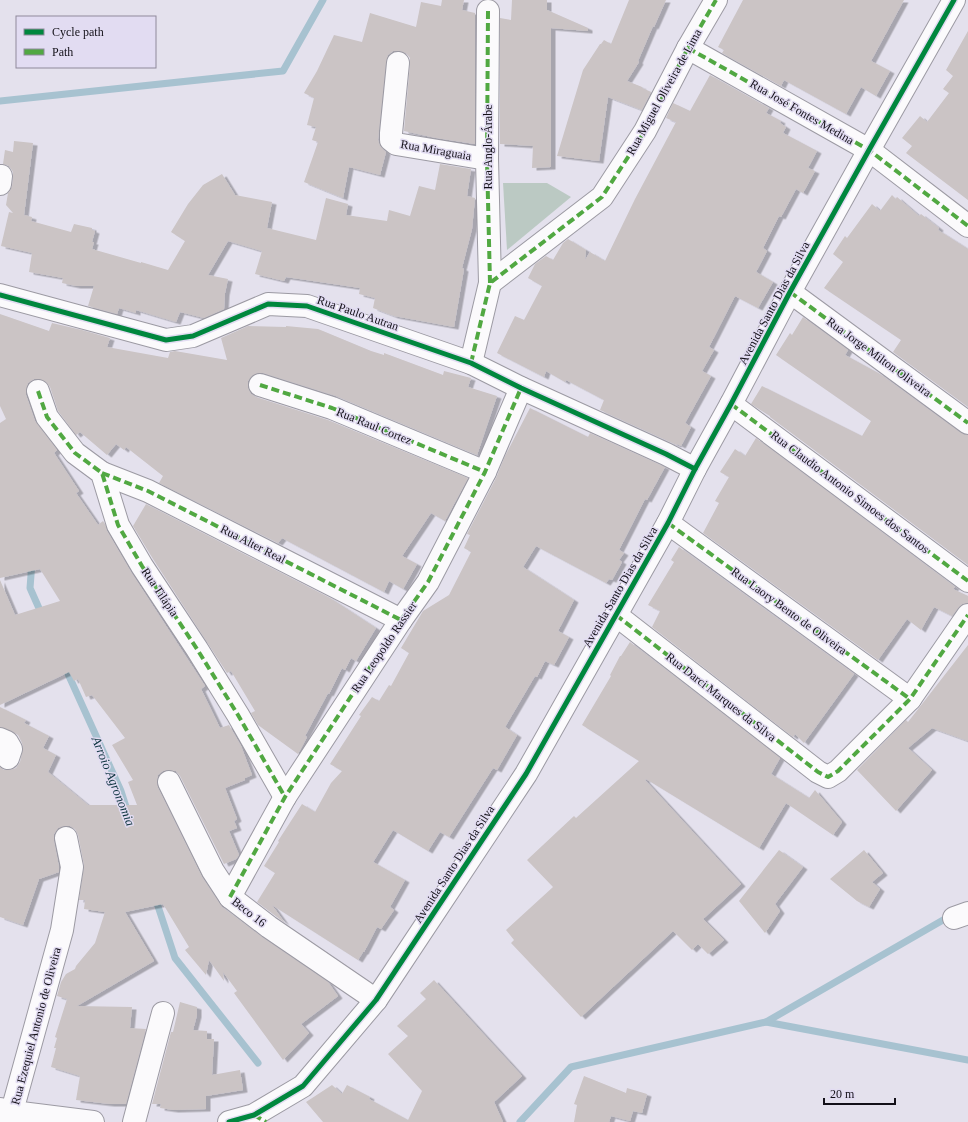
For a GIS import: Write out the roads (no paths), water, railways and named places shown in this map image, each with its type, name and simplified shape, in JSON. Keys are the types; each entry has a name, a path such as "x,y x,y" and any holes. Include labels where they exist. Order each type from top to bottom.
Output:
{"street":[{"name":"Rua Miguel Oliveira de Lima","path":"490,283 602,197 645,131 688,48 716,0"},
{"name":"Avenida Santo Dias da Silva","path":"229,1122 260,1119 303,1086 376,1000 526,774 668,523 790,292 954,0"},
{"name":"Rua Anglo-Árabe","path":"488,11 487,159 490,283"},
{"name":"Rua José Fontes Medina","path":"688,48 869,150 968,226"},
{"name":"Rua Miraguaia","path":"398,63 391,140 396,144 487,159"},
{"path":"471,363 490,283"},
{"name":"Rua Jorge Milton Oliveira","path":"790,292 968,423"},
{"name":"Rua Paulo Autran","path":"0,296 166,340 194,336 268,304 307,306 471,363 521,388 666,454 695,470"},
{"name":"Rua Raul Cortez","path":"260,385 338,411 485,472"},
{"name":"Rua Leopoldo Rassier","path":"230,897 285,797 401,620 428,582 485,472 521,388"},
{"path":"38,391 47,418 76,453 102,473"},
{"name":"Rua Claudio Antonio Simoes dos Santos","path":"731,404 968,581"},
{"name":"Rua Alter Real","path":"102,473 148,491 401,620"},
{"name":"Rua Tilápia","path":"102,473 118,525 142,566 197,649 238,715 285,797"},
{"name":"Rua Laory Bento de Oliveira","path":"668,523 910,699"},
{"name":"Rua Darci Marques da Silva","path":"616,614 818,772 828,777 838,771 910,699"},
{"path":"910,699 968,615"},
{"name":"Beco 16","path":"169,782 213,871 230,897 269,927 376,1000"},
{"name":"Rua Ezequiel Antonio de Oliveira","path":"7,1114 62,930 72,867 66,838"},
{"path":"134,1122 163,1013"},
{"path":"7,1114 93,1122"}],"waterway":[{"path":"0,101 283,71 323,0"},
{"name":"Arroio Agronomia","path":"32,562 30,588 42,615"},
{"name":"Arroio Agronomia","path":"64,665 121,791 128,813"},
{"name":"Arroio Agronomia","path":"155,897 175,958 258,1063"},
{"path":"520,1122 571,1067 766,1022 950,916"},
{"path":"766,1022 968,1060"}]}
